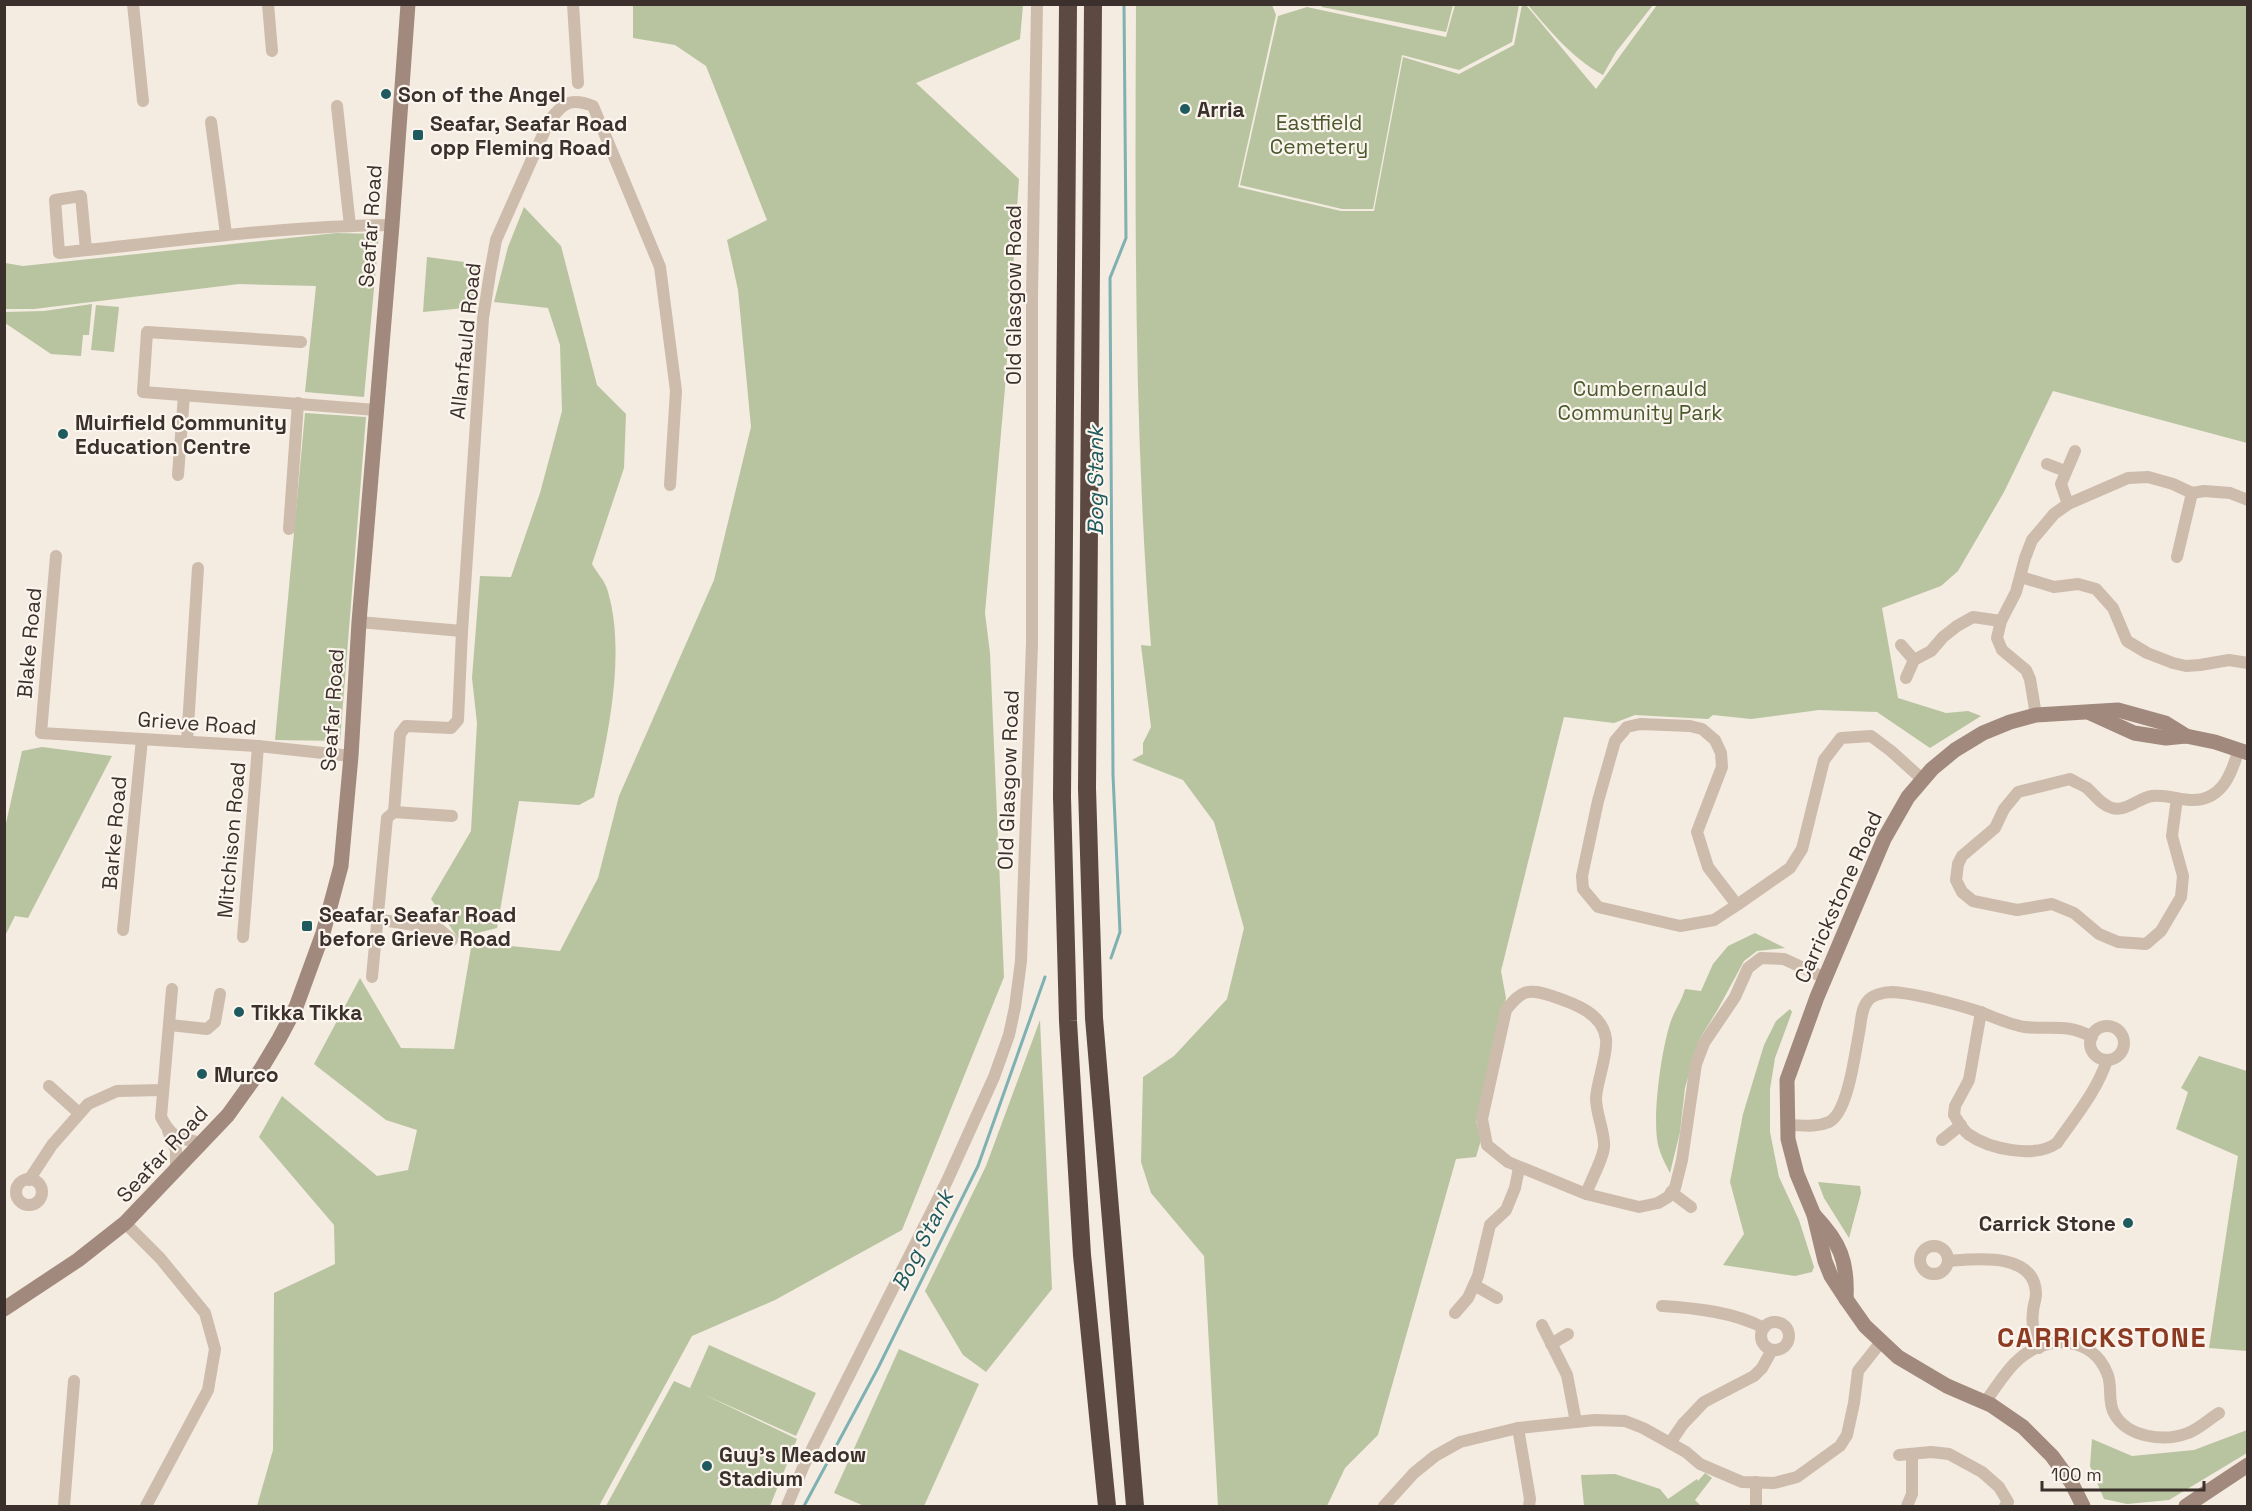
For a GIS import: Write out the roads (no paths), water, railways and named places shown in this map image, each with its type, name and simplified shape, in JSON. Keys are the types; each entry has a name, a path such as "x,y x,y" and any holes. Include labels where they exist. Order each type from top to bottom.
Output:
{"highway":[{"path":"1068,4 1062,797 1068,1021 1082,1255 1107,1506"},
{"path":"1093,4 1088,811 1094,1018 1135,1506"}],"street":[{"path":"134,4 143,101"},
{"path":"268,4 272,51"},
{"name":"Seafar Road","path":"4,1309 78,1260 125,1224 203,1143 250,1084 279,1039 296,1007 323,933 341,866 408,4"},
{"path":"573,4 578,83"},
{"name":"Old Glasgow Road","path":"787,1506 804,1465 947,1180 994,1077 1009,1035 1017,997 1021,961 1032,643 1032,296 1037,4"},
{"name":"Allanfauld Road","path":"394,812 400,734 406,726 451,728 458,720 483,318 496,240 549,121 562,105 579,100 593,106 660,267 676,384 670,485"},
{"path":"337,106 350,226"},
{"path":"211,122 226,234"},
{"path":"86,250 81,196 55,200 59,253 86,250 226,234 392,225"},
{"path":"260,339 261,325"},
{"path":"301,342 141,332 143,392 376,410"},
{"path":"178,475 184,395"},
{"path":"288,530 298,403"},
{"path":"2068,504 2061,484 2075,451"},
{"path":"2048,464 2065,471"},
{"path":"2037,715 2026,670 2006,655 1997,638 2001,621 2021,577 2032,540 2054,514 2068,504 2128,478 2148,477 2174,484 2192,493 2204,491 2230,493 2247,500"},
{"path":"2177,557 2192,493"},
{"name":"Blake Road","path":"41,734 56,556"},
{"path":"187,742 198,568"},
{"path":"2021,577 2054,587 2078,584 2096,589 2113,608 2127,641 2147,653 2173,663 2186,666 2229,660 2247,663"},
{"path":"1906,678 1914,660 1931,651 1957,626 1973,617 2001,621"},
{"path":"359,622 462,631"},
{"path":"1901,645 1914,660"},
{"name":"Carrickstone Road","path":"2086,1505 2052,1456 2037,1440 2007,1415 1985,1402 1921,1372 1881,1342 1865,1326 1846,1299 1831,1276 1825,1261 1814,1215 1797,1174 1788,1138 1787,1080 1825,978 1887,832 1922,779 1954,750 1983,733 2010,722 2037,715 2118,710 2141,714 2165,723 2186,736 2243,751"},
{"path":"1737,905 1708,867 1697,832 1722,767 1721,753 1715,740 1702,729 1690,726 1640,724 1627,727 1615,741 1598,801 1582,876 1582,890 1598,906 1680,926 1714,920 1737,905 1790,868 1802,849 1824,760 1841,738 1871,736 1922,779"},
{"name":"Grieve Road","path":"41,734 258,746 351,756"},
{"name":"Barke Road","path":"123,930 142,739"},
{"name":"Mitchison Road","path":"243,937 258,746"},
{"path":"2177,798 2172,836 2183,876 2181,897 2161,931 2146,944 2118,942 2108,938 2099,934 2074,913 2052,904 2018,910 1973,901 1962,891 1956,880 1958,864 1962,856 1995,828 2004,809 2018,792 2070,779 2111,808 2122,809 2149,796 2205,799 2227,782 2243,751"},
{"path":"372,977 387,818 394,812 452,816"},
{"path":"376,919 438,929 452,940"},
{"path":"1586,1194 1605,1145 1596,1104 1606,1040 1603,1029 1587,1011 1577,1004 1535,991 1527,991 1517,996 1506,1010 1482,1119 1487,1145 1519,1168 1586,1194 1640,1207 1658,1203 1675,1188 1682,1160 1696,1064 1704,1043 1735,996 1748,968 1761,958 1784,958 1825,978"},
{"path":"172,989 161,1117 176,1150 176,1171"},
{"path":"1788,1125 1815,1126 1832,1121 1841,1108 1853,1067 1862,1016 1867,1001 1875,995 1891,992 1981,1012 2024,1027 2052,1026 2080,1030 2092,1037"},
{"path":"170,1025 207,1029 215,1022 220,994"},
{"path":"1981,1012 1970,1080 1955,1106 1954,1115 1966,1132 1981,1142 1998,1148 2030,1151 2048,1149 2057,1143 2096,1087 2107,1060"},
{"path":"2104,1027 2120,1032 2124,1042 2117,1056 2107,1060 2093,1052 2090,1042 2099,1029 2104,1027"},
{"path":"49,1086 79,1113"},
{"path":"29,1180 52,1145 88,1104 117,1092 163,1090"},
{"path":"1942,1140 1961,1125"},
{"path":"168,1131 183,1139 203,1143"},
{"path":"1455,1313 1468,1298 1478,1276 1490,1225 1506,1210 1515,1188 1519,1168"},
{"path":"1671,1192 1691,1207"},
{"path":"125,1224 160,1258 205,1313 215,1349 208,1390 146,1506"},
{"path":"1948,1261 1989,1258 2003,1260 2018,1265 2027,1273 2033,1282 2036,1294 2032,1320 2039,1348"},
{"path":"1474,1285 1497,1298"},
{"name":"Seafar Road","path":"4,1304 20,1298"},
{"path":"1662,1306 1683,1307 1740,1318 1764,1328"},
{"path":"1778,1323 1789,1336 1786,1345 1772,1350 1765,1346 1761,1333 1764,1328 1778,1323"},
{"path":"1542,1325 1570,1386 1576,1422"},
{"path":"1551,1344 1568,1334"},
{"path":"1985,1402 2018,1359 2029,1351 2063,1341 2085,1346 2098,1357 2108,1373 2113,1413 2132,1430 2160,1438 2188,1433 2219,1413"},
{"path":"1384,1506 1414,1473 1460,1442 1518,1428 1576,1422 1609,1420 1643,1428 1686,1452 1700,1464 1742,1482 1774,1483 1797,1477 1840,1446 1847,1435 1858,1371 1881,1342"},
{"path":"1670,1443 1698,1408 1722,1391 1746,1382 1754,1376 1762,1368 1772,1350"},
{"path":"64,1506 74,1381"},
{"path":"1518,1428 1530,1499 1529,1506"},
{"path":"1899,1455 1931,1452 1949,1454 1982,1472 1999,1487 2008,1502 2005,1506"},
{"path":"1907,1506 1912,1494 1912,1454"},
{"path":"2186,1506 2247,1465"},
{"path":"1756,1482 1756,1506"}],"waterway":[{"name":"Bog Stank","path":"1111,958 1120,932 1113,775 1110,278 1126,238 1124,4"},
{"name":"Bog Stank","path":"804,1506 878,1368 978,1166 1045,977"}],"place":[{"name":"Son of the Angel","path":"386,94"},
{"name":"Arria","path":"1185,109"},
{"name":"Seafar, Seafar Road opp Fleming Road","path":"418,135"},
{"name":"Muirfield Community Education Centre","path":"63,434"},
{"name":"Seafar, Seafar Road before Grieve Road","path":"307,926"},
{"name":"Tikka Tikka","path":"239,1012"},
{"name":"Murco","path":"202,1074"},
{"name":"Carrick Stone","path":"2128,1223"},
{"name":"Guy's Meadow Stadium","path":"707,1466"}],"district":[{"name":"CARRICKSTONE","path":"2102,1337"}],"park label":[{"name":"Eastfield Cemetery","path":"1319,134"},
{"name":"Cumbernauld Community Park","path":"1640,400"}]}
